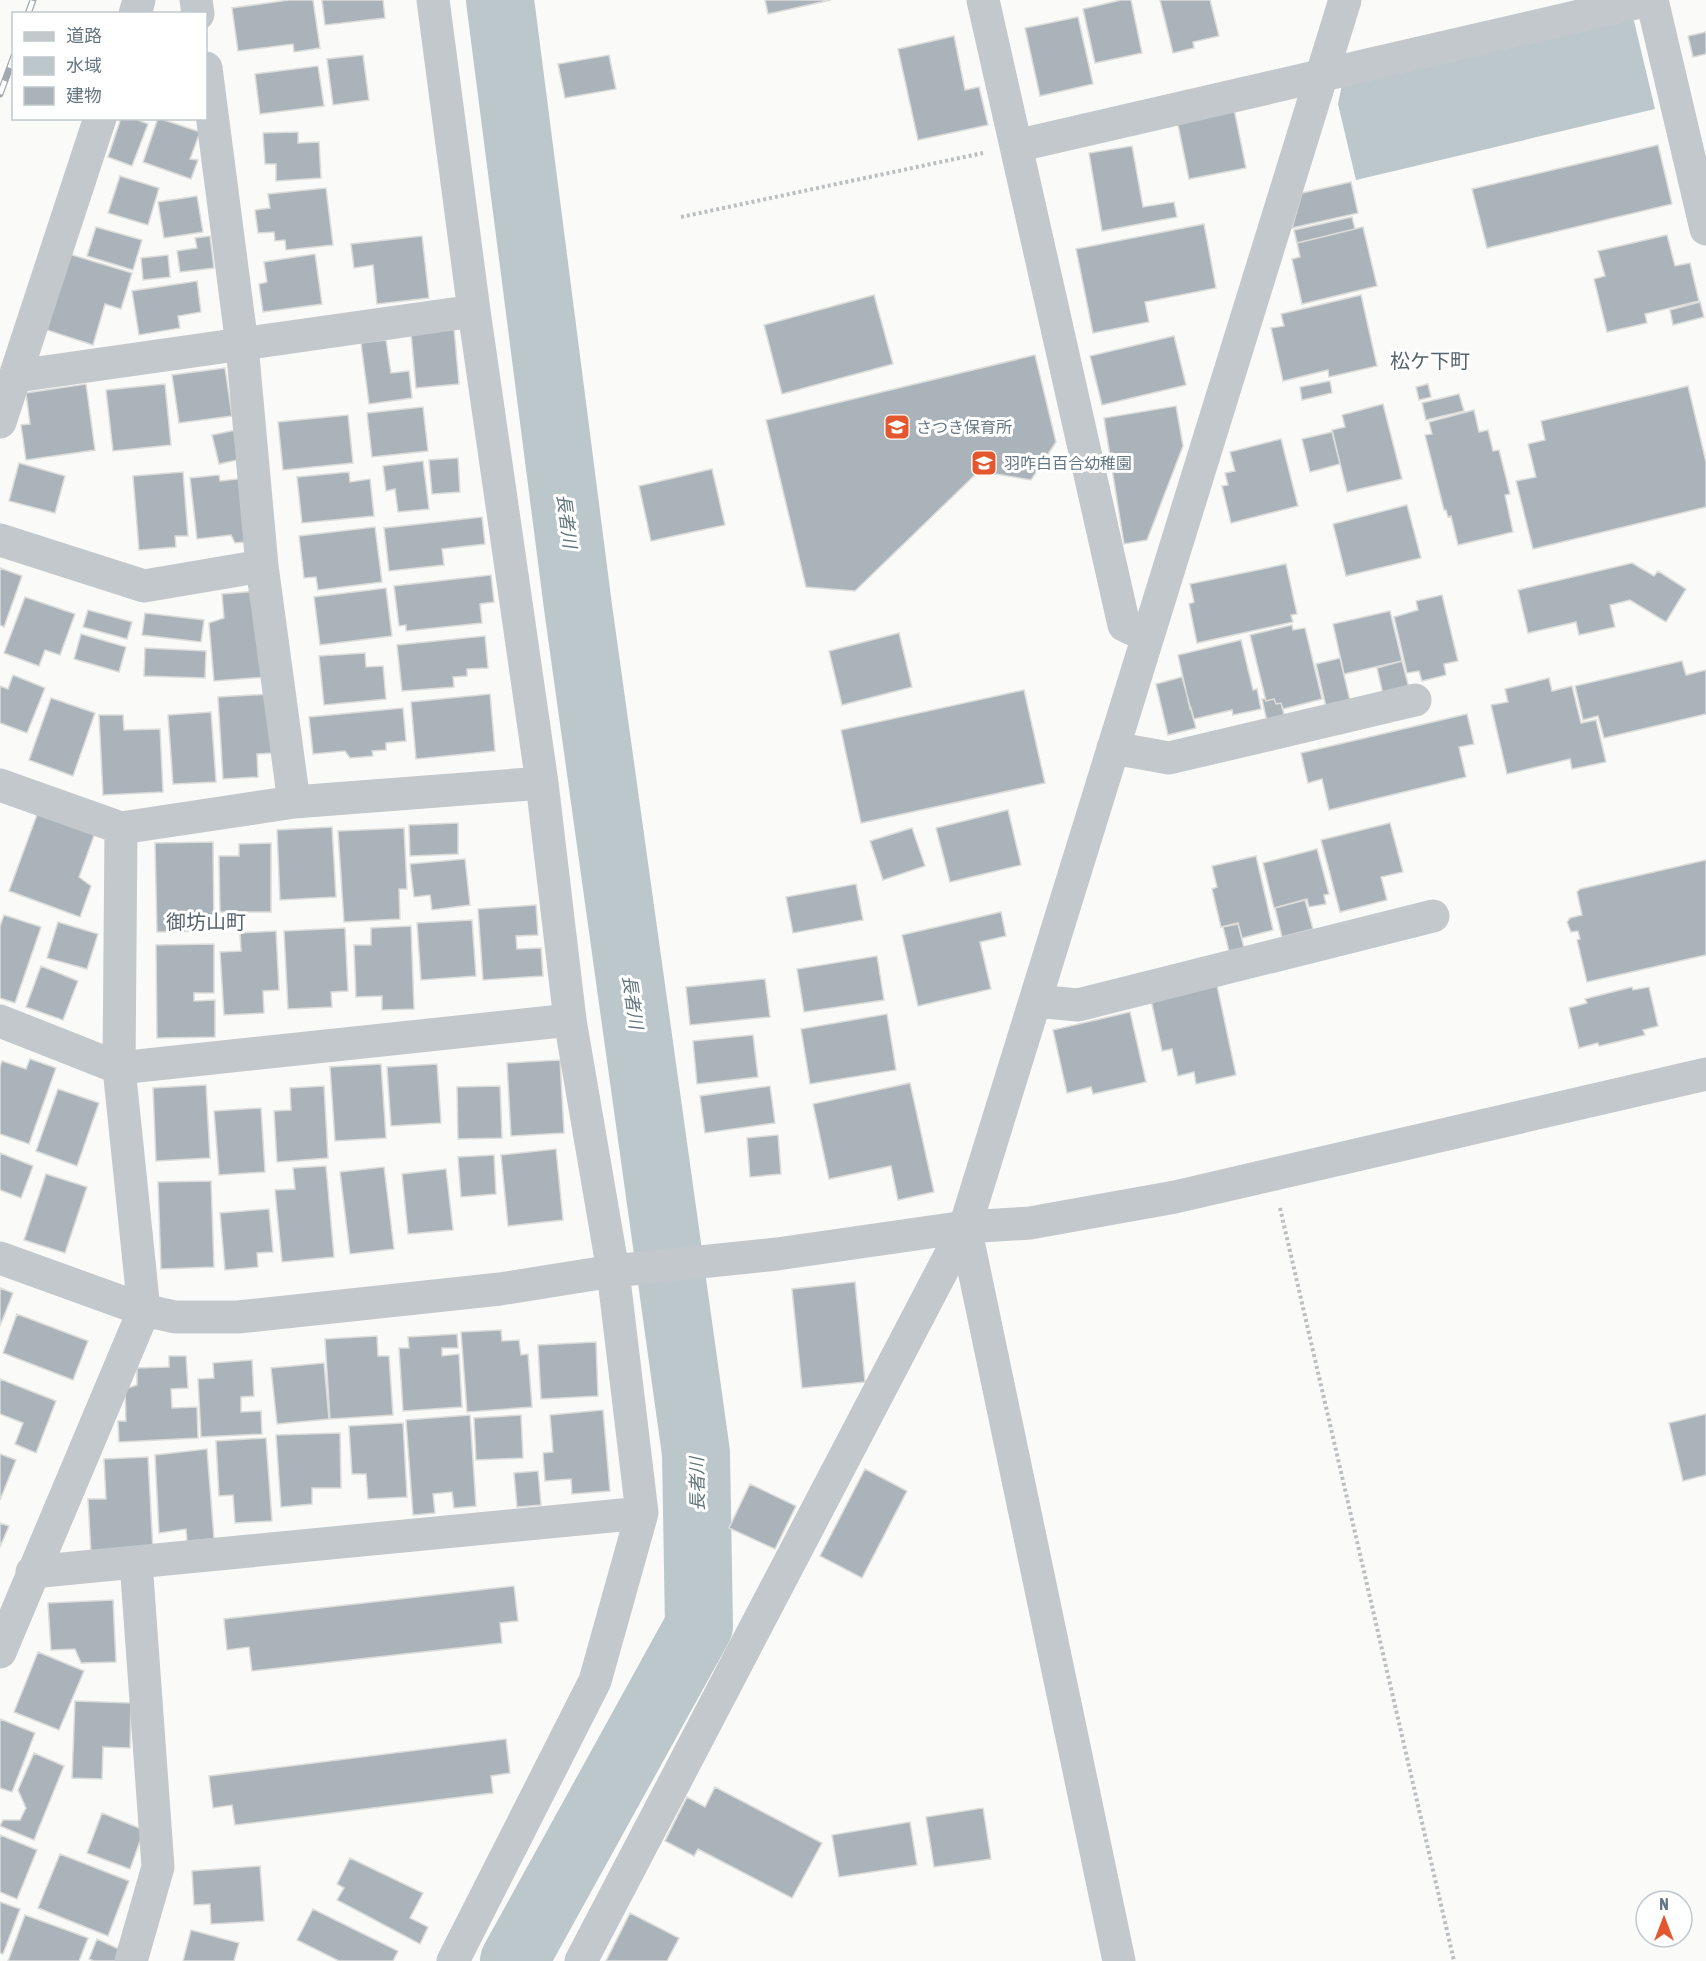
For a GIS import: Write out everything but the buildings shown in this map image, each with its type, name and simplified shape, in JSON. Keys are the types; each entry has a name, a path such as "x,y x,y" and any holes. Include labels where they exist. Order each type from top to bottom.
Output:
{"street":[{"path":"433,0 474,311 542,783 570,1020 613,1271 642,1513 595,1680 453,1961"},
{"path":"983,0 1124,625 1147,636"},
{"path":"581,1961 965,1227 1345,0"},
{"path":"1016,146 1651,0 1706,229"},
{"path":"207,75 243,345 262,566 294,802"},
{"path":"0,422 99,120"},
{"path":"16,376 474,311"},
{"path":"0,540 144,586 262,566"},
{"path":"1113,748 1169,758 1415,700"},
{"path":"0,785 121,828 294,802 542,783"},
{"path":"0,1652 144,1310 119,1068 121,828"},
{"path":"1035,1001 1078,1005 1433,916"},
{"path":"0,1021 119,1068 570,1020"},
{"path":"0,1258 144,1310 175,1317 238,1317 500,1289 613,1271 777,1254 965,1227 1030,1223 1175,1197 1273,1176 1706,1074"},
{"path":"965,1227 1119,1961"},
{"path":"32,1572 642,1513"},
{"path":"131,1961 158,1868 136,1562"}],"path":[{"path":"681,217 1016,146"},
{"path":"1273,1176 1454,1961"}],"water":[{"path":"1633,17 1655,109 1356,180 1338,104 1344,75"}],"waterway":[{"name":"長者川","path":"500,0 578,607 696,1453 699,1626 514,1961"}],"railway":[{"path":"29,12 33,0"},
{"path":"0,94 12,61"}],"place":[{"name":"さつき保育所","path":"897,427"},
{"name":"羽咋白百合幼稚園","path":"984,463"}],"district":[{"name":"松ケ下町","path":"1430,360"},
{"name":"御坊山町","path":"206,921"}]}
